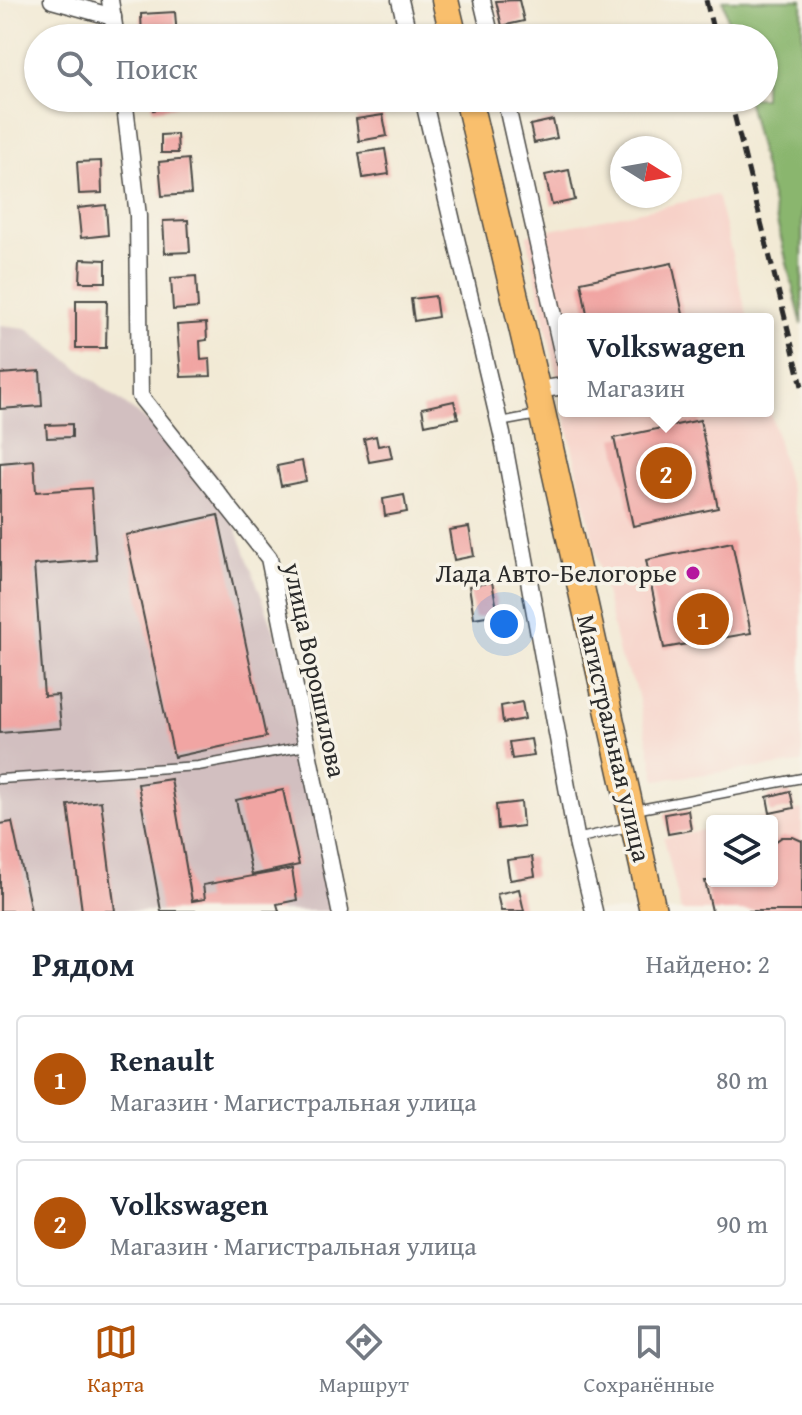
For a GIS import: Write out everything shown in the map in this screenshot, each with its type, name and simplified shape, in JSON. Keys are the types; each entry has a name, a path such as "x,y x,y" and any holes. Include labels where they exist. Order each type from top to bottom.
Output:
{"main road":[{"path":"445,0 451,24"},
{"name":"Магистральная улица","path":"471,112 540,402 653,911"}],"street":[{"path":"52,0 112,8"},
{"path":"400,0 406,24"},
{"path":"482,0 488,24"},
{"name":"улица Ворошилова","path":"126,112 138,216 140,396 269,558 340,911"},
{"path":"426,112 499,423 576,839 594,911"},
{"path":"508,112 558,333"},
{"path":"540,402 558,390"}],"lane":[{"path":"499,423 540,402"},
{"path":"0,779 198,766 307,746"},
{"path":"576,839 632,818 802,778"}],"shaded area":[{"path":"717,195 746,313 558,313 558,382 527,235 655,208 682,208 682,202"},
{"path":"0,325 26,328 216,474 289,670 338,911 0,911"},
{"path":"565,417 772,417 802,538 802,763 656,780 636,687 620,658"},
{"path":"802,809 802,911 681,911 664,838 706,829 706,887 778,887 778,815 773,815"}],"green space":[{"path":"723,0 802,0 802,325 750,112 778,112 778,24 729,24"}],"building":[{"path":"519,0 524,21 502,24 496,1"},
{"path":"175,12 176,24 141,24 141,14"},
{"path":"383,115 387,136 359,141 356,119"},
{"path":"553,120 557,138 534,143 530,125"},
{"path":"177,134 178,153 161,153 161,135"},
{"path":"385,149 389,174 363,178 359,153"},
{"path":"188,159 191,194 162,196 159,162"},
{"path":"101,161 102,193 79,194 77,162"},
{"path":"569,170 575,200 552,205 545,175"},
{"path":"106,205 108,235 81,238 78,208"},
{"path":"188,220 190,252 165,253 163,221"},
{"path":"81,259 106,260 106,282 80,282"},
{"path":"672,263 683,313 587,313 581,282"},
{"path":"196,276 198,308 173,310 171,278"},
{"path":"435,296 438,317 414,321 411,299"},
{"path":"76,300 107,300 106,348 76,348"},
{"path":"206,323 207,340 200,341 201,360 210,359 211,376 181,377 177,325"},
{"path":"40,371 42,406 0,409 0,374"},
{"path":"454,401 458,418 425,425 422,408"},
{"path":"700,420 718,508 633,526 614,438"},
{"path":"72,424 72,437 47,438 46,425"},
{"path":"376,436 378,446 389,444 392,458 369,462 364,439"},
{"path":"34,460 36,492 91,488 96,560 34,565 44,696 58,695 61,728 0,733 0,463"},
{"path":"302,461 306,481 281,486 277,466"},
{"path":"404,495 407,512 385,516 383,499"},
{"path":"218,515 266,737 174,757 126,535"},
{"path":"469,527 474,556 454,560 449,530"},
{"path":"732,542 751,633 664,648 646,560"},
{"path":"492,582 498,614 474,618 469,586"},
{"path":"522,702 525,719 503,723 501,706"},
{"path":"531,739 534,756 512,759 509,742"},
{"path":"171,779 192,901 205,899 203,885 292,869 297,900 277,904 279,911 161,911 138,784"},
{"path":"283,790 299,865 252,875 236,800"},
{"path":"790,791 794,808 770,813 767,797"},
{"path":"101,801 115,911 82,911 68,805"},
{"path":"521,802 523,826 498,829 496,805"},
{"path":"688,810 691,830 668,834 665,814"},
{"path":"12,822 31,911 0,911 0,824"},
{"path":"793,837 802,841 802,911 712,911 706,887 778,887 778,840"},
{"path":"532,857 535,876 510,880 507,860"},
{"path":"519,889 524,911 501,911 497,894"}],"railway":[{"path":"706,0 712,24"},
{"path":"734,112 802,386"}],"place":[{"name":"Volkswagen","path":"666,473"},
{"name":"Лада Авто-Белогорье","path":"693,573"},
{"name":"Renault","path":"703,619"}]}
